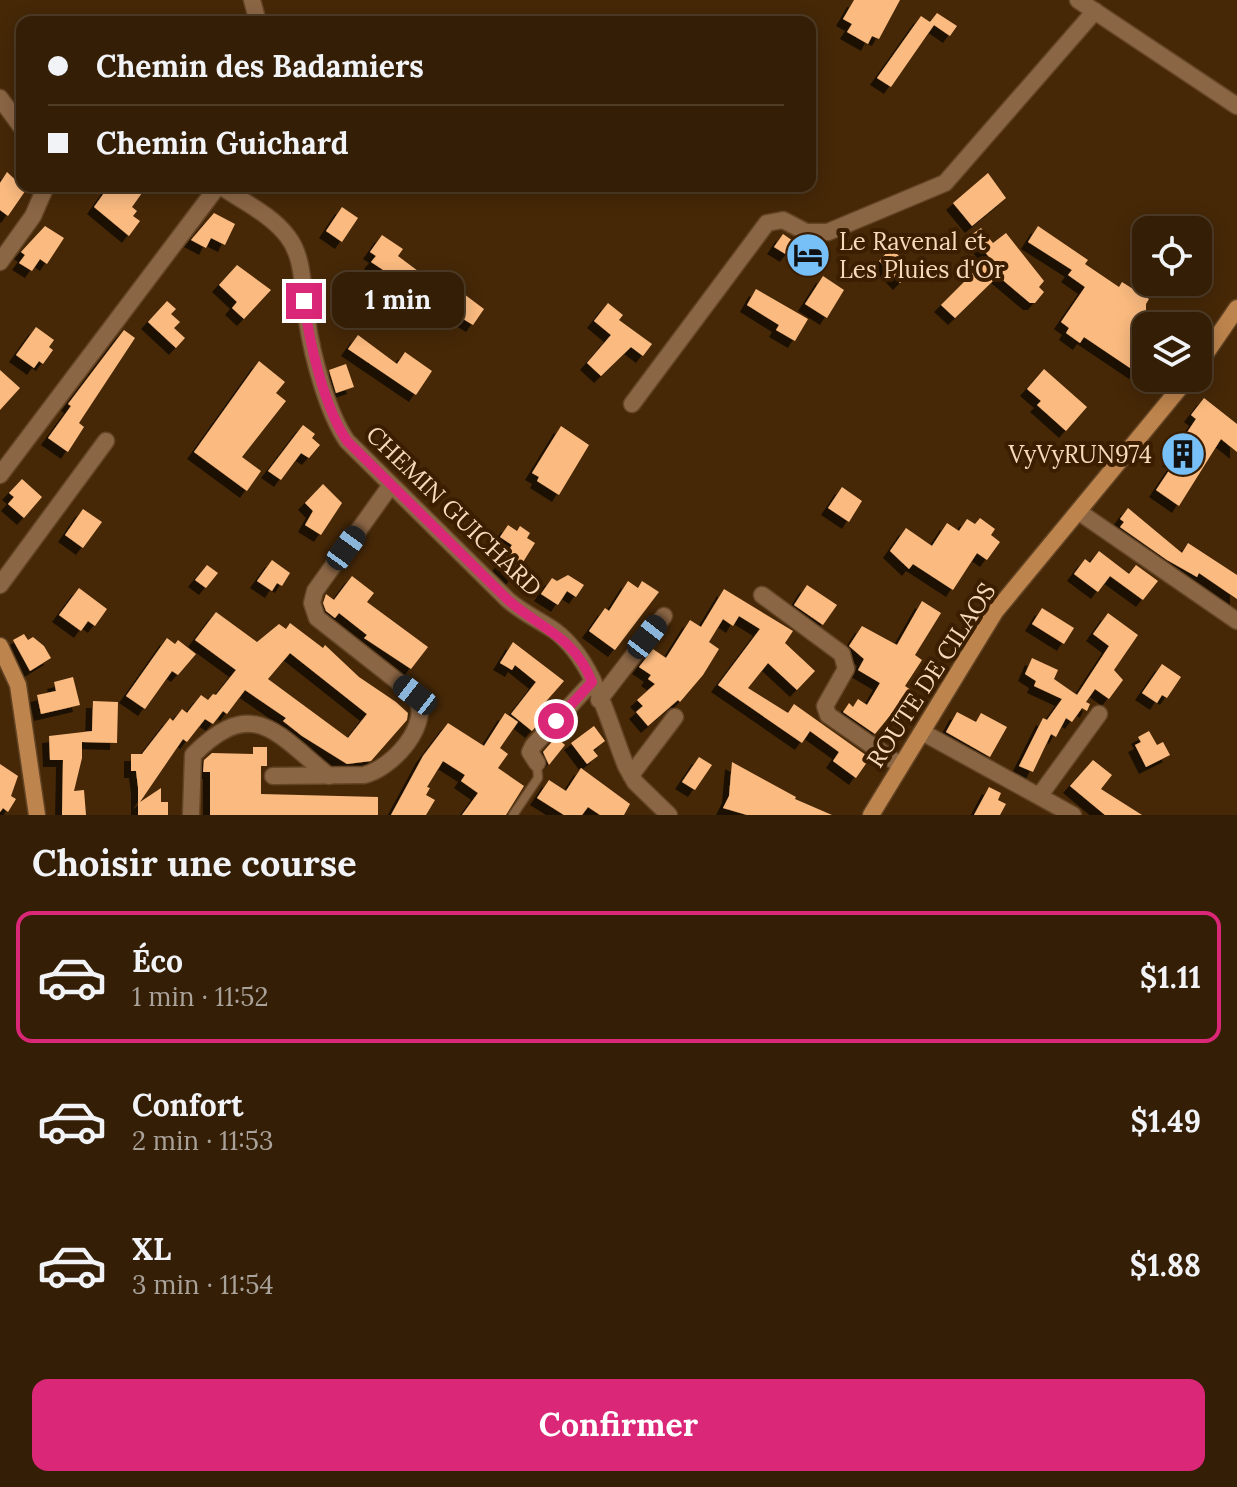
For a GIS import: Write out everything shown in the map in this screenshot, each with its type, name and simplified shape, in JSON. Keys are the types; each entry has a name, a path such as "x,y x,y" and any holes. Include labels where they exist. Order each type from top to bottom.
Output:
{"main road":[{"path":"1212,345 1237,308"},
{"path":"1222,331 1237,315"},
{"name":"ROUTE DE CILAOS","path":"871,815 995,612 1177,392"},
{"path":"0,646 18,685 37,815"}],"street":[{"path":"1078,0 1237,106"},
{"path":"632,404 767,223 783,220 806,232 828,232 945,183 1095,11"},
{"path":"0,98 16,120"},
{"path":"0,262 33,216 43,192"},
{"path":"0,475 214,192"},
{"name":"CHEMIN GUICHARD","path":"228,192 272,220 289,238 299,257 307,323 334,420 347,441 508,600 534,621 554,630 573,649 585,663 631,775 669,815"},
{"path":"0,585 106,441"},
{"path":"273,776 364,775 390,764 418,723 421,713 415,695 317,618 313,610 315,591 391,485"},
{"path":"1079,512 1237,621"},
{"path":"762,595 842,654 846,669 825,706 828,715 900,765"},
{"path":"599,700 664,616"},
{"path":"537,763 530,752 533,746 592,682"},
{"path":"1040,795 1099,714"},
{"path":"631,775 675,717"},
{"path":"191,815 193,755 249,721 267,726 329,776"},
{"path":"922,732 1073,815"}],"lane":[{"path":"513,815 538,778 537,763"}],"building":[{"path":"854,0 900,0 879,39 872,36 868,44 847,32 852,24 843,19"},
{"path":"937,13 957,26 950,36 934,25 891,87 877,78 921,16 930,22"},
{"path":"7,172 16,180 16,192 25,192 8,216 0,210 0,183"},
{"path":"988,173 1006,198 972,226 953,203"},
{"path":"105,192 143,192 132,207 137,211 133,216 140,221 129,236 94,207"},
{"path":"342,207 358,218 342,242 326,231"},
{"path":"214,213 235,224 225,245 211,238 206,248 191,240"},
{"path":"45,226 64,238 47,264 40,259 32,271 19,263 25,255 21,252"},
{"path":"1038,226 1088,260 1085,264 1119,287 1122,282 1132,288 1132,296 1149,299 1146,312 1132,312 1132,369 1084,337 1080,343 1066,333 1069,328 1061,322 1085,287 1068,275 1072,270 1028,242"},
{"path":"981,228 993,243 1006,233 1044,281 1039,287 1044,292 1035,303 1030,303 998,276 955,318 941,305 989,257 971,235"},
{"path":"783,234 796,243 787,255 774,247"},
{"path":"382,235 403,249 398,256 422,274 443,289 448,282 484,309 473,325 455,314 450,320 426,303 420,310 396,293 403,283 371,262 376,256 370,252"},
{"path":"891,248 913,270 900,283 879,261"},
{"path":"237,265 271,290 244,319 232,308 237,302 219,285"},
{"path":"823,276 844,290 827,318 805,304"},
{"path":"756,289 808,319 795,341 776,330 779,325 747,305"},
{"path":"167,301 176,309 171,314 180,322 174,328 185,338 176,348 148,322"},
{"path":"608,303 623,315 619,320 652,344 643,356 631,347 601,376 587,363 611,335 594,321"},
{"path":"36,327 54,340 49,347 53,350 43,364 39,361 34,368 16,355"},
{"path":"124,330 135,338 79,423 84,427 68,452 48,438 71,406 68,404"},
{"path":"358,335 397,364 405,352 432,371 416,395 348,349"},
{"path":"259,361 285,382 276,393 286,401 242,457 261,471 247,491 194,452"},
{"path":"346,364 354,387 336,393 329,370"},
{"path":"1044,369 1087,407 1066,431 1037,405 1041,401 1027,389"},
{"path":"0,370 20,388 0,410"},
{"path":"1204,398 1237,424 1237,452 1221,439 1179,506 1156,490 1174,463 1169,459 1196,419 1191,415"},
{"path":"303,425 315,434 312,438 320,445 309,458 301,453 281,480 268,471"},
{"path":"561,426 589,445 559,495 537,481 539,477 532,473"},
{"path":"22,479 42,497 24,518 8,504 14,497 9,493"},
{"path":"323,484 342,503 321,535 305,525 313,511 305,503"},
{"path":"842,487 862,501 849,522 828,508"},
{"path":"1128,508 1182,553 1188,543 1237,575 1237,599 1199,573 1197,577 1167,560 1120,527 1124,522 1120,519"},
{"path":"83,509 102,522 83,548 65,535"},
{"path":"980,518 995,529 991,535 1000,542 987,560 977,553 953,590 913,564 909,569 890,551 906,528 932,546 947,523 959,531 967,519 975,524"},
{"path":"508,525 517,531 520,526 530,533 527,538 535,543 513,578 497,568 512,545 500,537"},
{"path":"1099,551 1129,574 1136,565 1158,581 1143,600 1110,576 1098,592 1074,574 1085,559 1090,563"},
{"path":"272,560 290,573 282,586 277,583 272,591 257,581"},
{"path":"207,565 218,573 206,588 195,580"},
{"path":"568,575 584,585 576,597 567,591 558,605 541,594 552,578 557,581"},
{"path":"352,576 374,593 367,602 428,647 411,669 364,638 367,635 339,613 335,618 326,611 323,603 326,594 334,600"},
{"path":"628,581 638,588 642,581 659,592 615,650 589,631 605,608 609,611"},
{"path":"807,585 837,605 823,625 794,605"},
{"path":"79,588 107,609 95,626 88,621 81,631 59,615"},
{"path":"724,589 793,631 785,643 815,671 797,690 768,663 748,688 788,713 794,704 870,758 856,778 833,761 839,752 810,731 802,743 718,685 760,629 739,616 733,626 723,619 709,642 719,649 703,675 680,702 678,700 648,726 636,712 643,706 637,700 655,684 648,679 651,675 639,667 653,649 666,658 690,620 701,627"},
{"path":"922,601 941,613 915,655 922,660 905,686 911,690 875,734 843,712 849,703 853,707 858,699 867,705 880,683 858,670 864,659 849,646 862,626 897,645"},
{"path":"1042,608 1074,628 1064,644 1032,624"},
{"path":"216,612 257,642 279,624 286,629 290,623 323,648 325,645 359,677 396,702 408,713 407,720 371,761 347,764 302,736 283,721 286,718 245,690 227,714 223,711 213,724 205,719 187,742 183,739 140,802 161,788 161,802 168,802 168,815 138,815 138,787 136,771 131,771 131,754 142,754 170,718 173,721 182,709 187,713 201,695 208,700 213,694 216,695 236,670 195,640","holes":["290,653 367,714 348,738 268,679"]},
{"path":"1108,613 1138,635 1114,670 1123,680 1109,699 1095,689 1086,702 1090,704 1087,711 1082,708 1072,722 1066,718 1056,737 1051,734 1033,772 1019,766 1043,718 1047,720 1062,699 1034,686 1036,681 1025,674 1032,658 1058,670 1054,679 1077,695 1109,646 1093,634"},
{"path":"24,634 28,640 33,637 44,646 51,658 30,671 13,640"},
{"path":"167,638 175,644 178,640 196,654 178,675 172,671 145,709 126,696"},
{"path":"513,642 564,681 542,706 549,712 532,731 511,714 536,682 515,665 512,670 500,663"},
{"path":"1162,664 1181,677 1167,698 1162,695 1157,703 1142,693"},
{"path":"73,677 80,705 41,714 37,695 56,691 54,682"},
{"path":"93,701 118,702 117,743 82,742 82,758 74,791 84,790 86,815 62,815 63,760 50,760 49,736 92,731"},
{"path":"957,712 976,722 981,713 1007,727 990,757 946,732"},
{"path":"505,713 518,722 500,748 508,754 498,768 524,786 506,815 462,815 478,793 461,781 465,775 443,761 427,787 430,788 426,795 435,800 426,815 391,815 423,756 448,723 484,746"},
{"path":"594,726 605,741 593,750 598,756 587,764 571,743"},
{"path":"1149,731 1157,745 1163,742 1170,755 1146,767 1135,745 1141,742 1138,737"},
{"path":"556,737 565,745 549,765 543,752"},
{"path":"253,747 267,747 267,766 261,766 261,794 378,797 378,815 210,815 210,772 203,772 204,760 212,753 253,754"},
{"path":"699,757 712,765 695,790 682,782"},
{"path":"1093,760 1112,775 1101,789 1142,815 1105,815 1070,786"},
{"path":"732,762 795,799 832,815 747,815 723,808 729,796"},
{"path":"0,764 18,776 11,796 16,799 8,812 3,808 0,812"},
{"path":"581,768 630,804 624,815 600,815 588,807 582,815 564,815 537,798 549,780 566,791"},
{"path":"989,787 1001,793 998,800 1006,804 1000,815 974,815"}],"place":[{"name":"Le Ravenal et Les Pluies d'Or","path":"808,255"},
{"name":"VyVyRUN974","path":"1183,454"}],"route":[{"path":"304,301 307,323 334,420 347,441 508,600 534,621 554,630 585,663 592,682 556,721"}]}
